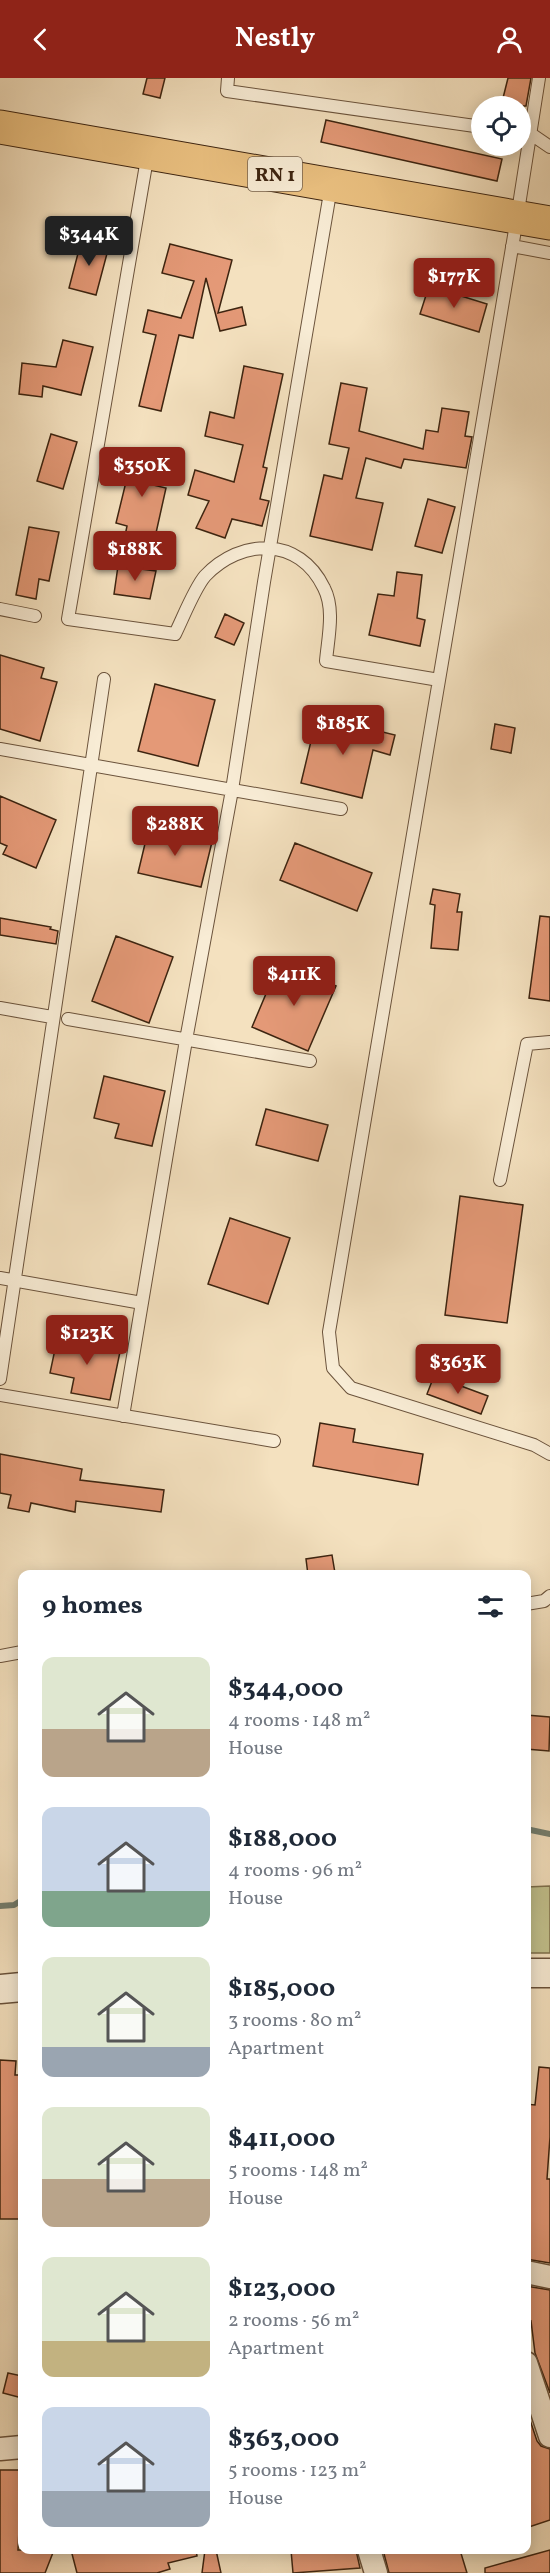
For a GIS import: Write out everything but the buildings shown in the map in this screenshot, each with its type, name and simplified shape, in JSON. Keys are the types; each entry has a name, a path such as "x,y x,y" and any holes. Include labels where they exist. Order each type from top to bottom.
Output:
{"main road":[{"name":"RN 1","path":"0,116 516,223 550,223"},
{"name":"RN 1","path":"0,127 332,184 516,223 550,211"}],"street":[{"path":"531,1973 550,1973"},
{"path":"0,1989 18,1987"},
{"path":"531,2273 550,2277"},
{"path":"531,2378 550,2436"},
{"path":"0,2449 18,2447"},
{"path":"370,2554 376,2573"}],"lane":[{"path":"228,78 227,92 471,125"},
{"path":"531,112 539,78"},
{"path":"531,136 550,147"},
{"path":"149,152 68,619 175,634 205,577 238,552 270,546 302,559 325,588 330,619 326,661 439,680"},
{"path":"523,156 516,223 329,1332 333,1368 351,1388 534,1445 550,1454"},
{"path":"123,1416 186,1040 232,790 270,546 332,184"},
{"path":"516,223 550,253"},
{"path":"0,609 35,616"},
{"path":"0,1379 104,679"},
{"path":"0,749 341,809"},
{"path":"0,1008 52,1017"},
{"path":"68,1019 310,1061"},
{"path":"500,1180 527,1044 550,1042"},
{"path":"0,1278 142,1303"},
{"path":"0,1395 274,1441"},
{"path":"531,1603 544,1601 550,1596"},
{"path":"0,1656 18,1653"}],"shaded area":[{"path":"550,1886 550,1953 531,1953 531,1887"}],"waterway":[{"path":"531,1830 550,1834"},
{"path":"0,1906 18,1902"}]}
